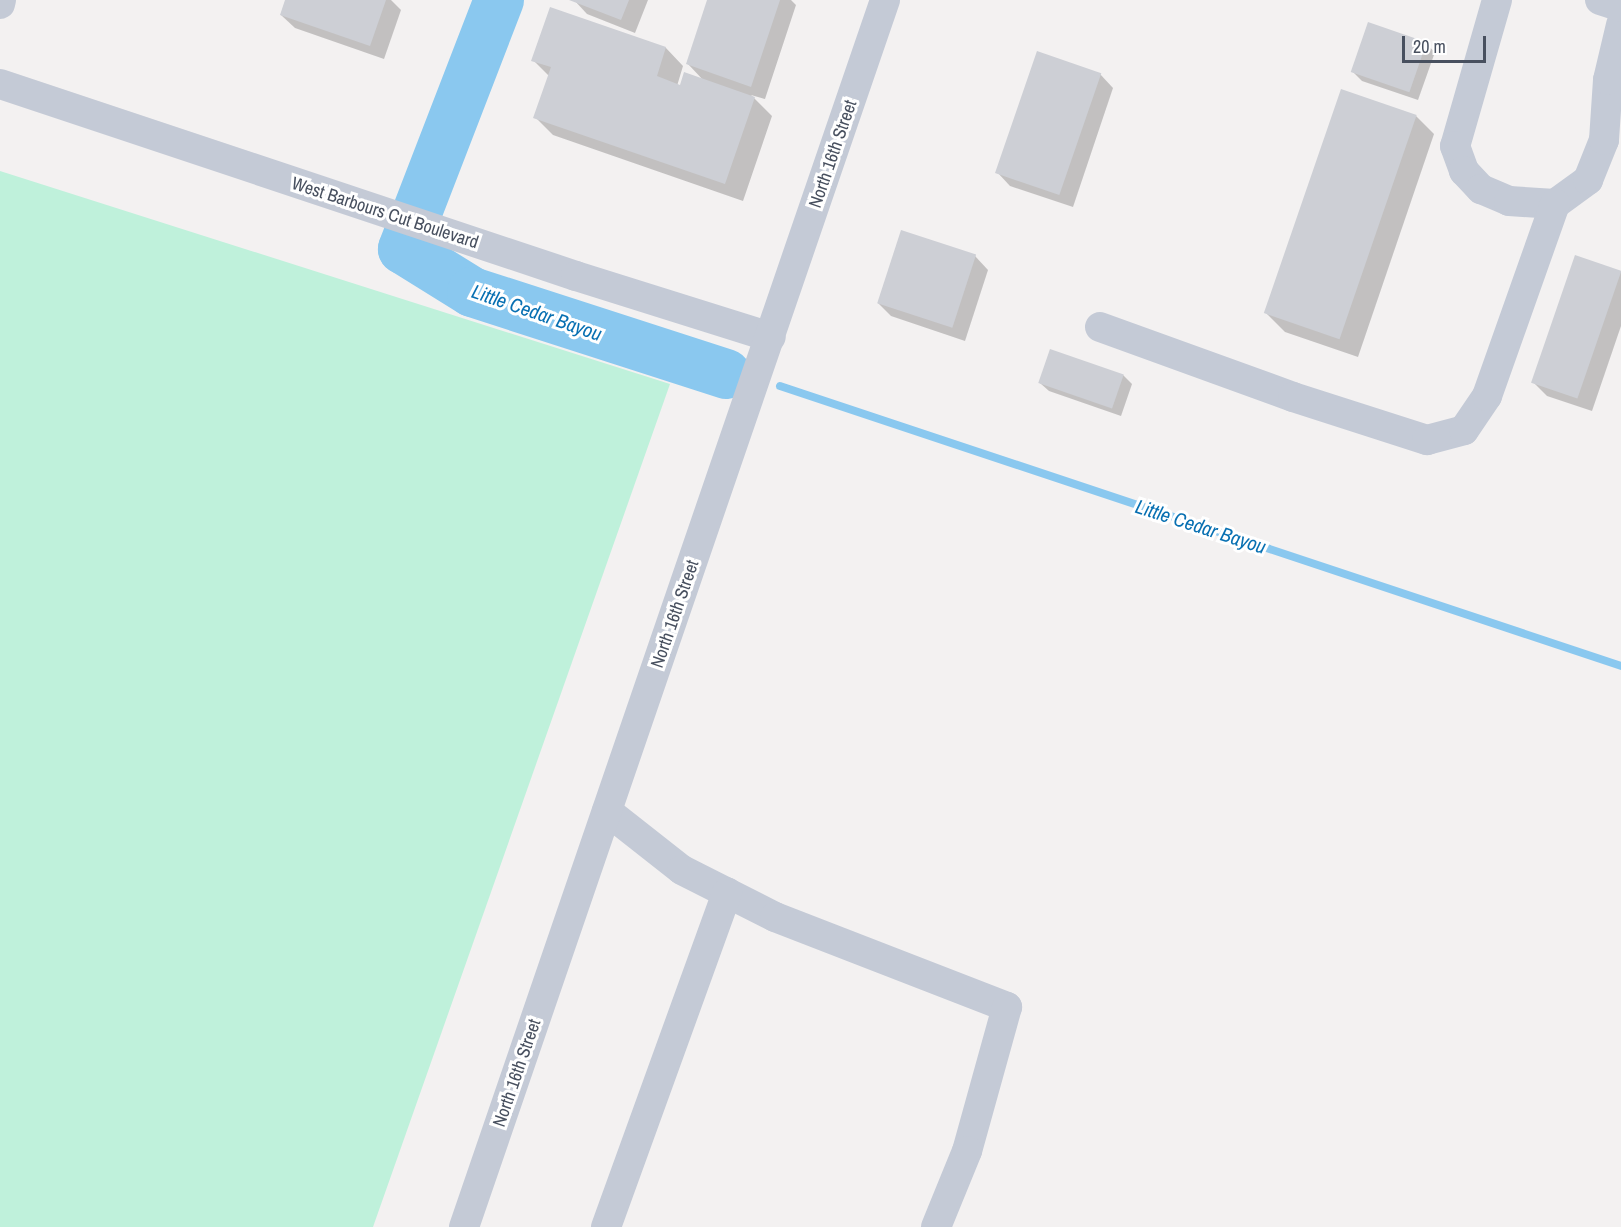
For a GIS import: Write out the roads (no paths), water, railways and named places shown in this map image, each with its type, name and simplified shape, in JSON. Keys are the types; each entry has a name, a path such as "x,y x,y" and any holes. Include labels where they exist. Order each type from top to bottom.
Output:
{"street":[{"name":"North 16th Street","path":"464,1227 885,0"},
{"path":"1497,0 1455,146 1464,171 1481,189 1509,201 1555,204"},
{"path":"1600,0 1621,7"},
{"path":"1100,327 1293,397 1427,440 1464,430 1488,396 1555,204 1588,180 1604,140 1608,80 1621,25"},
{"name":"West Barbours Cut Boulevard","path":"0,84 380,212 771,337"},
{"path":"607,811 682,870 726,892 775,916 1007,1007 968,1151 936,1227"},
{"path":"606,1227 726,892"}],"waterway":[{"name":"Little Cedar Bayou","path":"499,0 403,249 472,292 726,374"},
{"name":"Little Cedar Bayou","path":"780,386 1621,666"}]}
